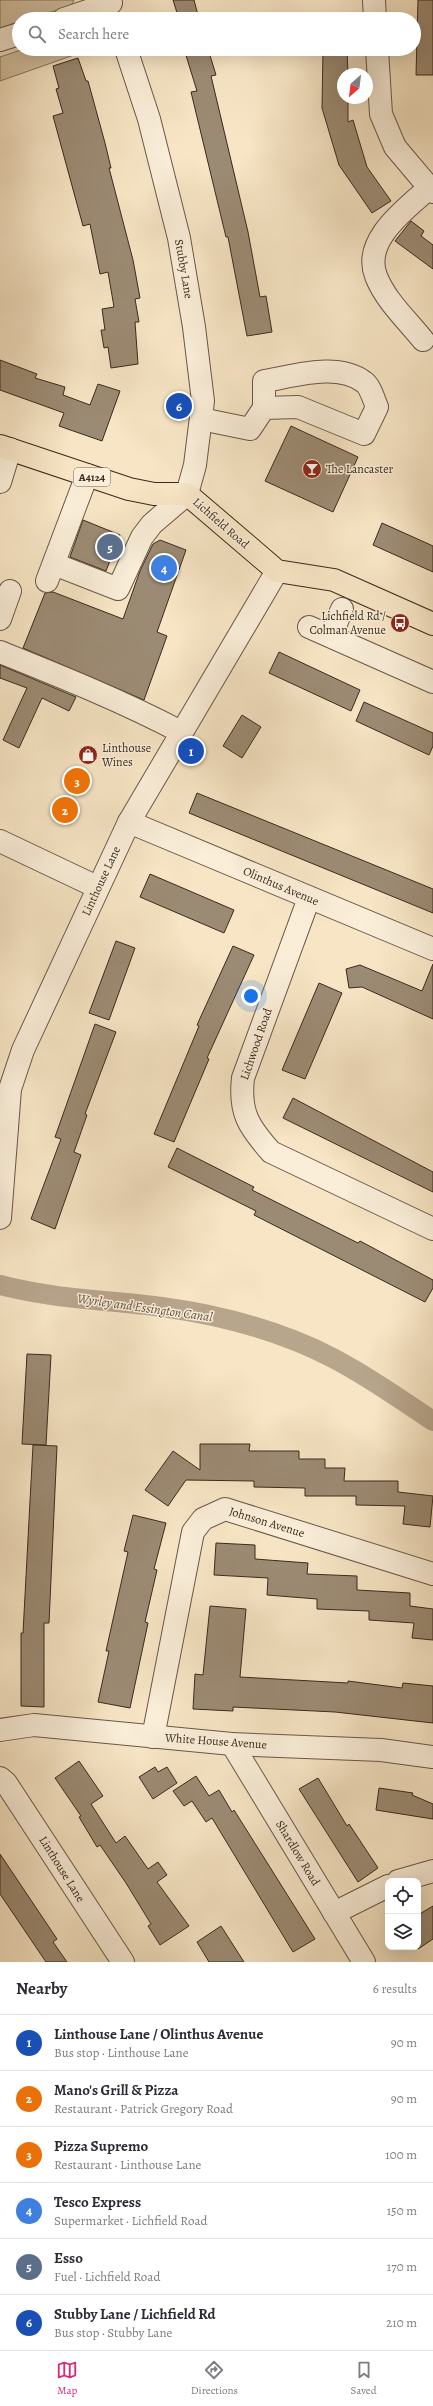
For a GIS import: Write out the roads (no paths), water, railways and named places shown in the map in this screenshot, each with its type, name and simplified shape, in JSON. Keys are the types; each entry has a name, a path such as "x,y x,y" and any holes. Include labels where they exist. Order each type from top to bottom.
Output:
{"main road":[{"name":"Lichfield Road","path":"5,448 136,491 154,494 187,494 277,571"},
{"path":"277,571 334,580 433,624"}],"street":[{"path":"374,0 375,12"},
{"path":"92,12 112,7"},
{"path":"0,40 12,36"},
{"name":"Stubby Lane","path":"128,56 149,119 179,238 194,327 203,401 195,465 187,494"},
{"path":"377,56 381,114 395,147 431,190 393,221 379,242 373,263 376,277 384,291 423,340"},
{"path":"200,419 250,429 264,408 264,381 328,371 346,374 366,383 377,407 364,434 298,407 264,408"},
{"path":"0,482 5,448"},
{"path":"87,475 51,573 118,589 142,537 152,524 187,494"},
{"name":"Linthouse Lane","path":"0,1218 5,1088 97,887 129,822 277,571"},
{"path":"0,619 10,591"},
{"path":"331,636 342,609"},
{"path":"309,627 433,682"},
{"path":"0,652 96,690 181,732"},
{"name":"Olinthus Avenue","path":"129,822 433,949"},
{"path":"0,841 97,887"},
{"name":"Lichwood Road","path":"309,898 243,1078 240,1098 245,1116 255,1134 271,1152 433,1229"},
{"name":"Johnson Avenue","path":"153,1737 193,1532 203,1519 225,1509 433,1574"},
{"name":"White House Avenue","path":"0,1730 34,1725 232,1744 381,1750 433,1757"},
{"name":"Shardlow Road","path":"232,1744 364,1962"},
{"name":"Linthouse Lane","path":"0,1778 6,1783 123,1962"},
{"path":"408,1878 433,1871"},
{"path":"334,1913 385,1888"}],"waterway":[{"name":"Wyrley and Essington Canal","path":"0,1285 20,1290 60,1296 184,1310 250,1325 313,1348 333,1358 359,1372 433,1421"}],"place":[{"name":"Stubby Lane / Lichfield Rd","path":"179,406"},
{"name":"The Lancaster","path":"312,469"},
{"name":"Esso","path":"110,547"},
{"name":"Tesco Express","path":"164,568"},
{"name":"Lichfield Rd / Colman Avenue","path":"400,623"},
{"name":"Linthouse Lane / Olinthus Avenue","path":"191,751"},
{"name":"Linthouse Wines","path":"88,755"},
{"name":"Pizza Supremo","path":"77,781"},
{"name":"Mano's Grill & Pizza","path":"65,810"}]}
